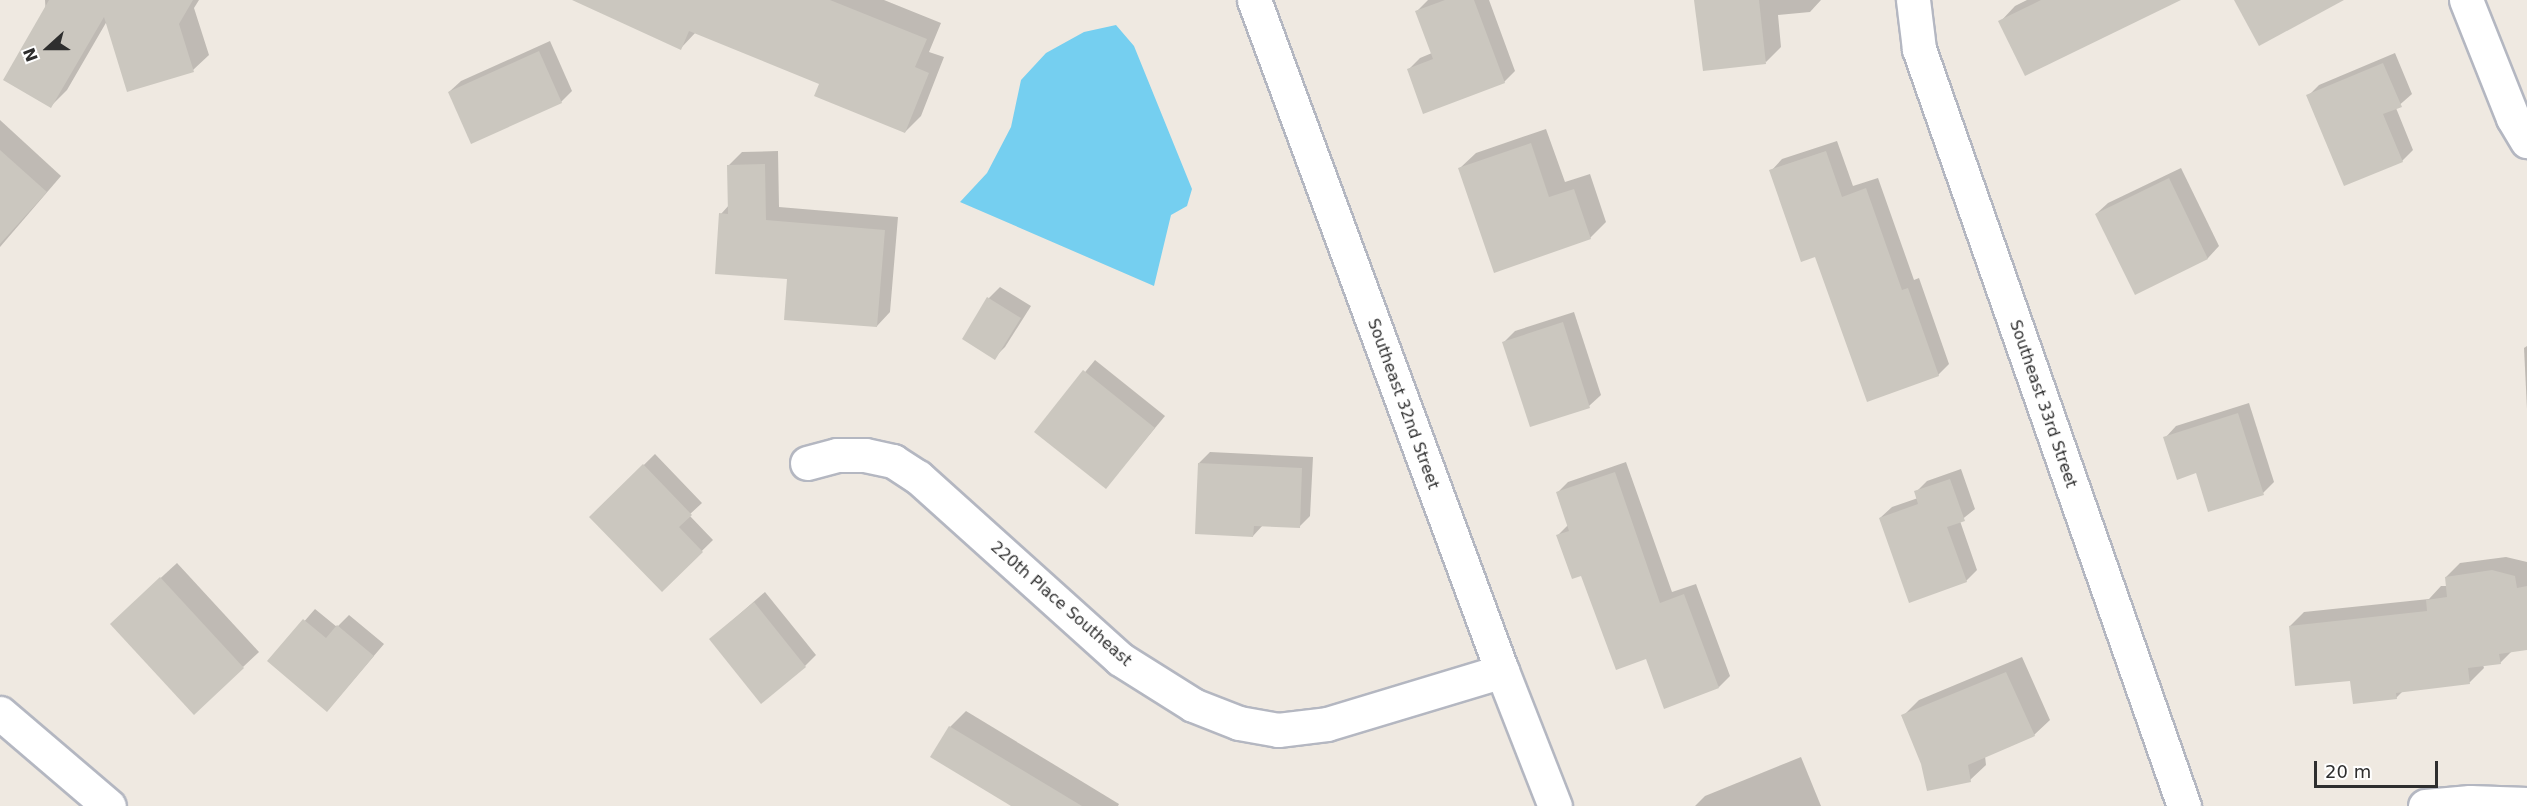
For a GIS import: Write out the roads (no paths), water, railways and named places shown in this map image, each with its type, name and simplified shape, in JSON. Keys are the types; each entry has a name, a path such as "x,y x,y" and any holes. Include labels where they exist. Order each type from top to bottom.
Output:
{"street":[{"name":"Southeast 32nd Street","path":"1254,0 1502,671 1555,806"},
{"name":"Southeast 33rd Street","path":"1913,0 1919,49 2184,806"},
{"path":"2466,0 2513,118 2527,141"},
{"name":"220th Place Southeast","path":"807,463 837,455 865,455 892,461 918,477 1120,658 1193,705 1239,723 1278,730 1327,724 1502,671"},
{"path":"0,713 109,806"},
{"path":"2425,806 2470,802 2527,804"}],"water":[{"path":"1116,25 1134,46 1192,189 1187,206 1171,215 1154,286 960,202 987,173 1011,127 1021,80 1046,53 1084,32"}]}
